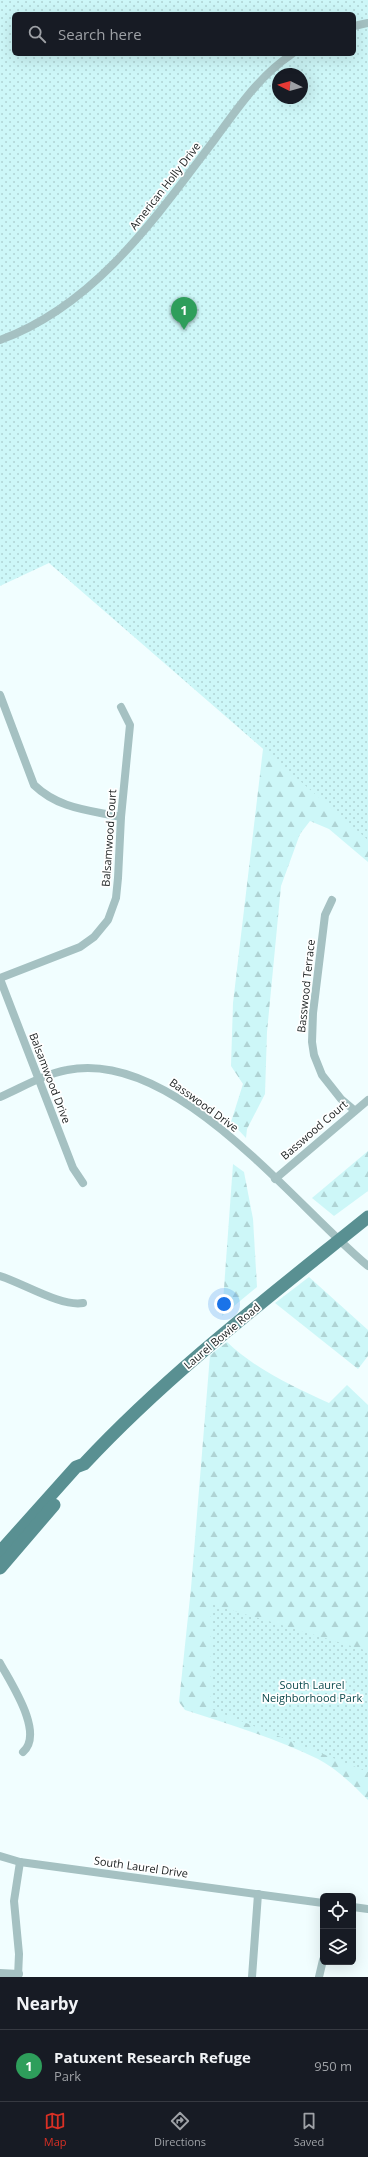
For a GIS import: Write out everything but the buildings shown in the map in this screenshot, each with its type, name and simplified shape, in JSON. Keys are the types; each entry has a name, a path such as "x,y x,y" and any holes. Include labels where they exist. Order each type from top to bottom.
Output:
{"main road":[{"name":"Laurel Bowie Road","path":"0,1552 76,1467 84,1464 129,1417 185,1366 368,1217"},
{"name":"Laurel Bowie Road","path":"0,1568 82,1472 84,1464"}],"street":[{"path":"356,26 368,23"},
{"name":"American Holly Drive","path":"0,340 70,303 97,281 152,223 257,84 290,56"},
{"path":"0,695 34,785 46,796 64,804 121,817"},
{"name":"Balsamwood Court","path":"0,979 80,947 94,937 102,928 116,898 121,817 130,726 121,707"},
{"name":"Basswood Terrace","path":"332,900 325,915 313,1013 312,1042 314,1055 322,1075 341,1099 354,1110"},
{"name":"Balsamwood Drive","path":"0,979 73,1168 83,1183"},
{"name":"Basswood Drive","path":"0,1097 66,1070 94,1068 124,1073 145,1080 176,1096 237,1143 368,1266"},
{"name":"Basswood Court","path":"275,1179 354,1110 368,1100"},
{"path":"0,1276 64,1301 77,1304 83,1303"},
{"path":"0,1663 26,1711 29,1724 28,1744 23,1752"},
{"name":"South Laurel Drive","path":"0,1856 20,1862 320,1902"},
{"path":"0,1973 18,1975 19,1954 14,1901 20,1862"},
{"path":"252,1977 258,1894"},
{"path":"356,1907 368,1909"},
{"path":"319,1977 322,1965"}],"green space":[{"path":"0,0 368,0 368,840 49,563 0,586"},
{"path":"368,43 368,862 329,829 310,821 300,834 281,886 267,1032 265,1094 247,1129 246,1138 231,1122 243,1084 231,1066 233,1003 263,749 354,56 356,56 356,52"},
{"path":"368,1151 368,1191 334,1216 312,1198"},
{"path":"233,1164 244,1172 253,1219 257,1287 222,1316"},
{"path":"309,1277 368,1330 368,1356 358,1369 275,1303"},
{"path":"227,1342 250,1361 275,1377 329,1403 347,1385 368,1405 368,1800 338,1772 318,1759 270,1738 185,1710 179,1702 191,1588 210,1355"},
{"name":"South Laurel Neighborhood Park","path":"211,1604 368,1651 368,1772 211,1709"}],"place":[{"name":"Patuxent Research Refuge","path":"184,330"}]}
